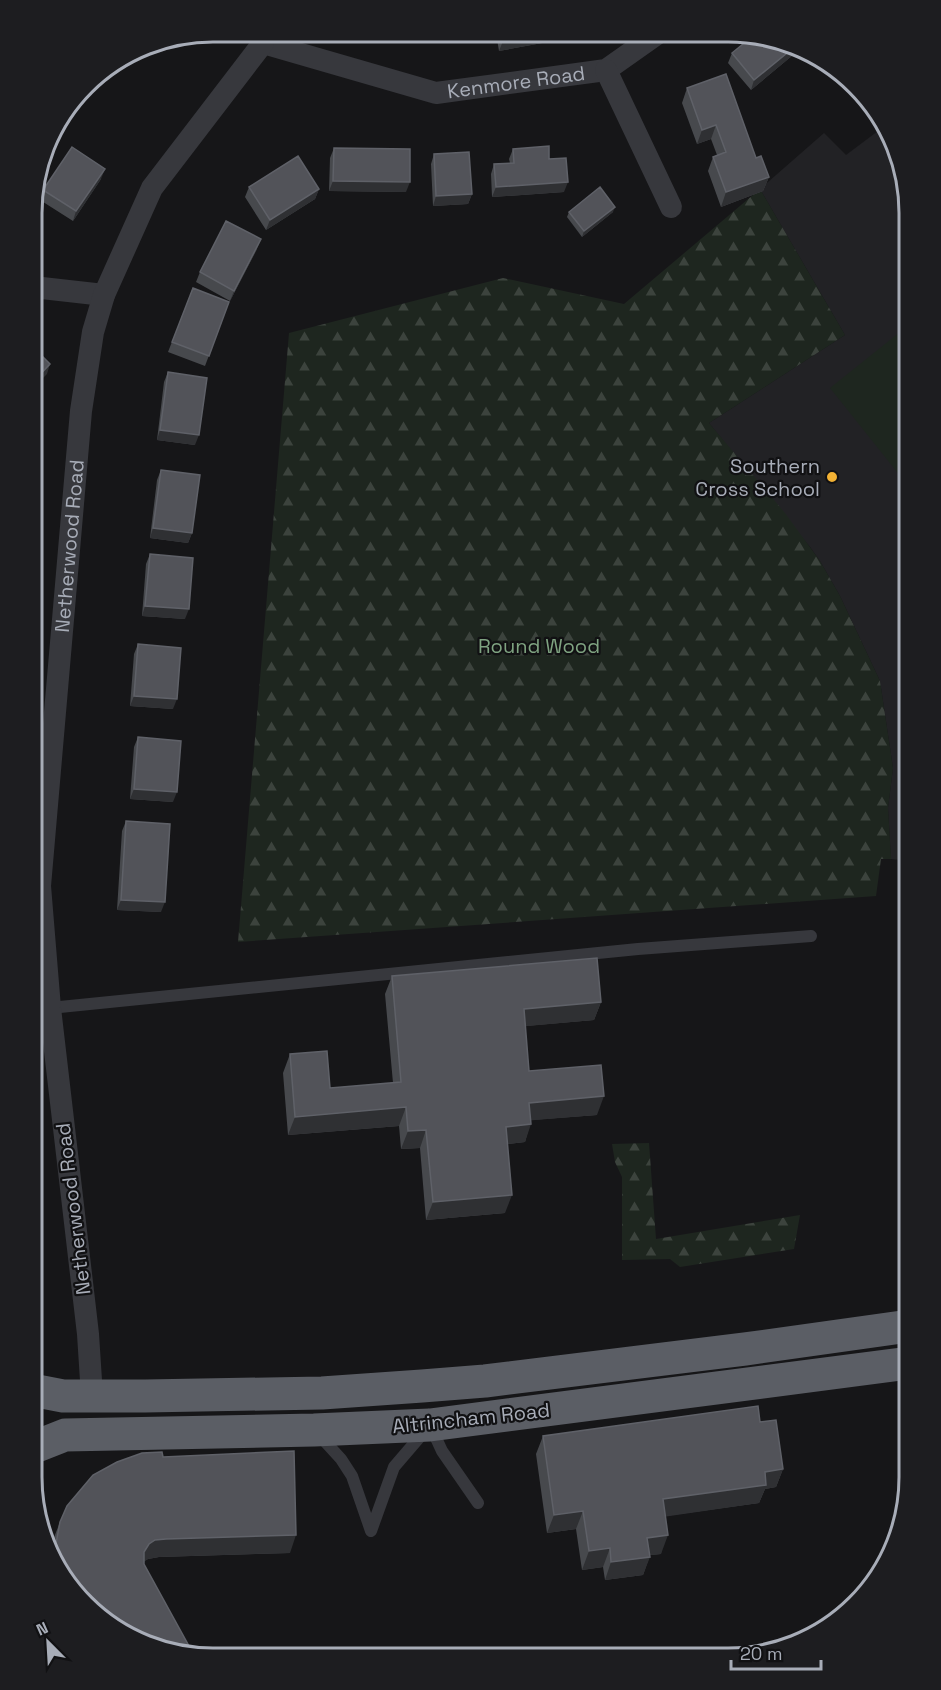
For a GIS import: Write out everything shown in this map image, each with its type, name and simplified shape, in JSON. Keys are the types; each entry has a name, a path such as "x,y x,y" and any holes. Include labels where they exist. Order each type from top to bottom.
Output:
{"highway":[{"name":"Altrincham Road","path":"42,1392 63,1396 322,1393 484,1381 899,1327"},
{"name":"Altrincham Road","path":"42,1444 65,1435 314,1430 430,1425 899,1364"}],"street":[{"name":"Netherwood Road","path":"42,860 81,411 93,332 104,295 152,188 259,42"},
{"name":"Kenmore Road","path":"278,42 436,93 606,70 646,42"},
{"path":"606,70 670,207"},
{"path":"42,288 104,295"},
{"name":"Netherwood Road","path":"42,979 50,1008 88,1334 92,1396"}],"lane":[{"path":"50,1008 638,949 811,936"},
{"path":"314,1430 341,1459 352,1476 371,1531 394,1467 430,1425 442,1450 478,1503"}],"shaded area":[{"name":"Southern Cross School","path":"877,131 890,158 898,191 899,860 891,859 888,808 893,768 880,681 840,596 820,561 709,423 845,335 760,189 824,133 846,155"}],"green space":[{"name":"Round Wood","path":"760,189 845,335 709,423 785,513 820,561 840,596 880,681 893,768 888,808 891,859 881,859 876,896 238,942 289,333 503,278 624,304"},
{"path":"899,333 899,474 830,388"},
{"path":"649,1143 656,1239 800,1215 794,1249 680,1267 670,1259 622,1260 622,1177 615,1162 612,1144"}],"building":[{"path":"745,43 787,53 754,80 732,53"},
{"path":"726,74 756,158 761,156 769,177 726,192 713,157 726,152 716,125 702,130 687,88"},
{"path":"549,146 549,159 566,158 568,182 496,187 494,164 514,163 513,149"},
{"path":"72,147 105,169 76,211 43,189"},
{"path":"334,148 410,149 410,182 333,181"},
{"path":"469,152 472,194 436,196 434,154"},
{"path":"298,156 319,189 270,220 249,187"},
{"path":"600,187 615,207 584,231 569,212"},
{"path":"226,221 261,239 234,291 200,272"},
{"path":"193,288 229,302 209,356 172,342"},
{"path":"42,356 50,364 42,372"},
{"path":"168,372 207,378 199,435 160,430"},
{"path":"161,470 200,475 192,533 153,528"},
{"path":"150,554 193,558 189,609 145,606"},
{"path":"138,644 181,648 177,699 134,696"},
{"path":"138,737 181,741 177,792 134,789"},
{"path":"126,821 170,824 165,902 121,900"},
{"path":"597,958 601,1002 524,1009 529,1071 601,1065 604,1096 529,1103 531,1124 506,1127 512,1195 433,1202 426,1130 408,1131 406,1107 295,1117 290,1054 327,1051 330,1088 401,1082 392,976"},
{"path":"758,1406 760,1422 776,1420 783,1469 765,1472 766,1485 663,1499 668,1535 647,1538 650,1557 611,1562 610,1548 589,1551 583,1511 554,1515 543,1436"},
{"path":"294,1451 296,1535 155,1540 144,1552 144,1564 189,1647 158,1639 118,1619 85,1590 71,1572 56,1543 60,1522 67,1506 93,1475 117,1462 142,1453 162,1452 163,1457"}],"place":[{"name":"Southern Cross School","path":"832,477"}]}
